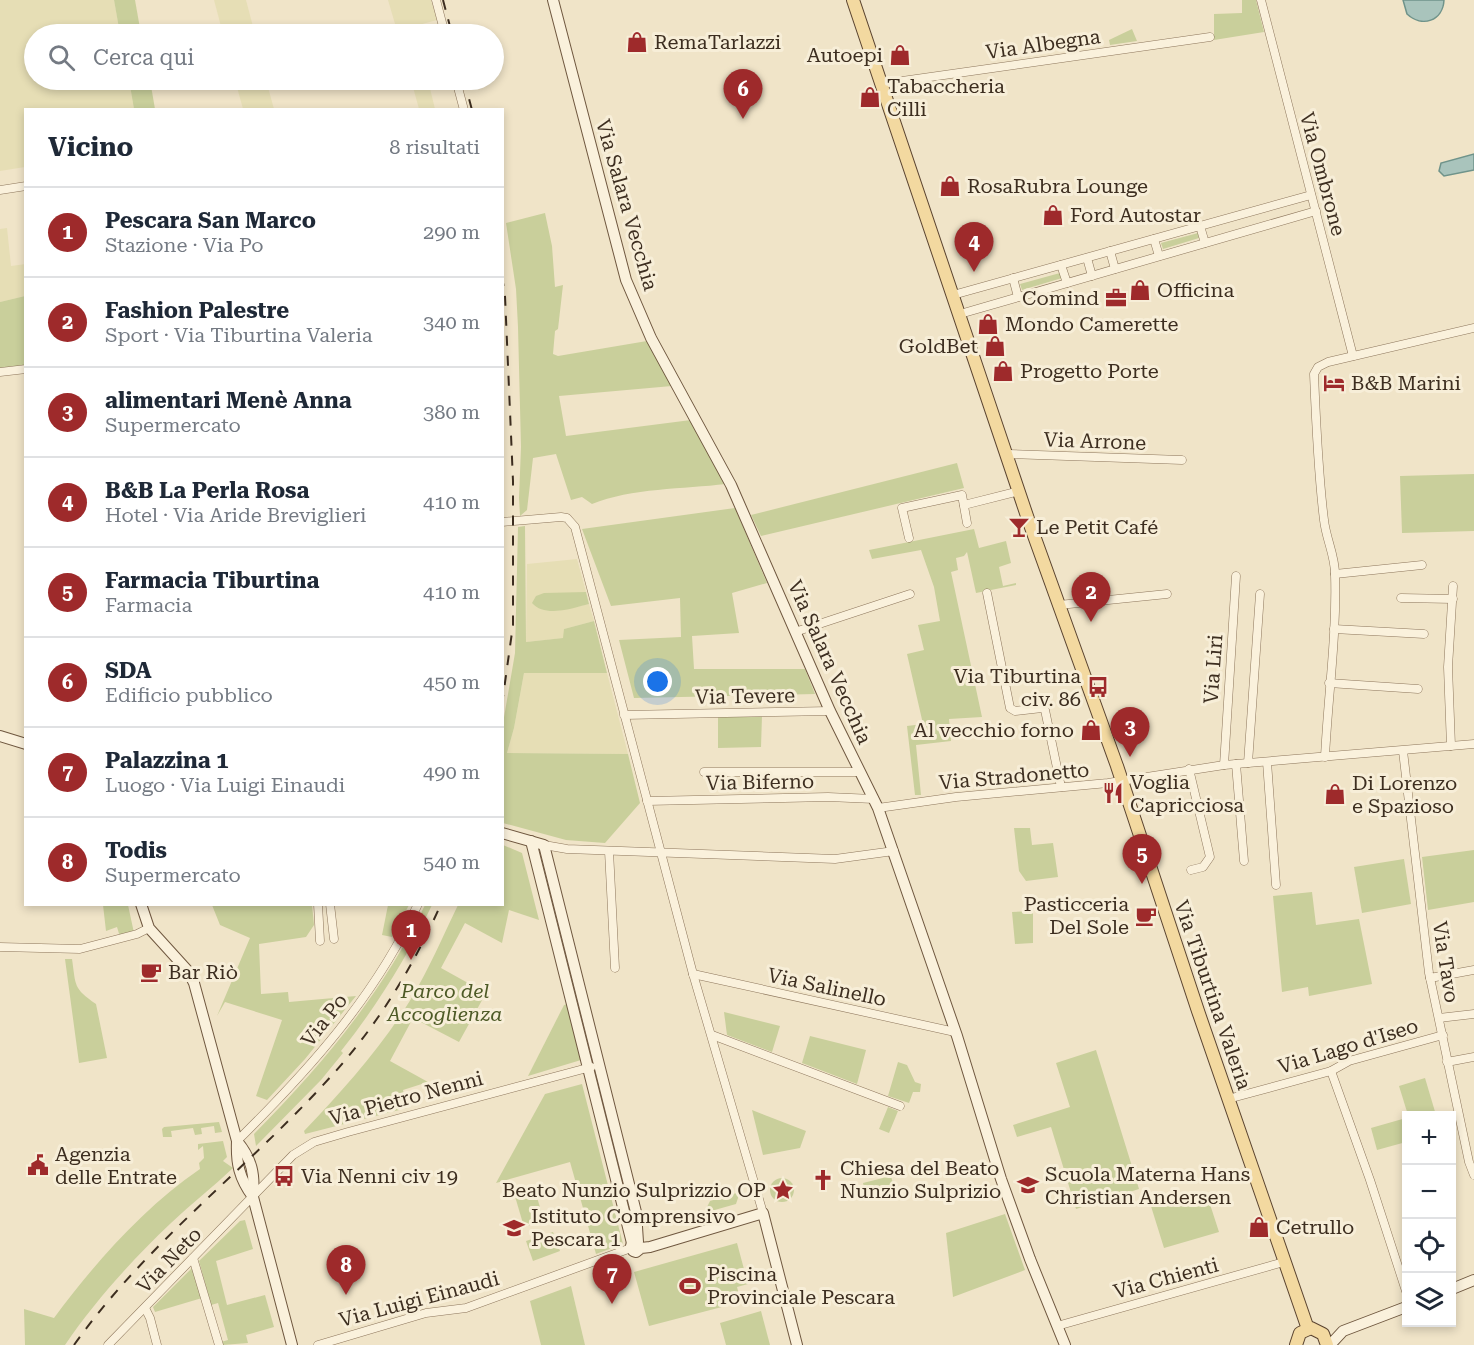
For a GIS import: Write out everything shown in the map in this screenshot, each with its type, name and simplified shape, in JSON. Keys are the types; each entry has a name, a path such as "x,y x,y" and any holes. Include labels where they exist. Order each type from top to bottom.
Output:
{"main road":[{"name":"Via Tiburtina Valeria","path":"853,0 1284,1262 1311,1329 1323,1334 1328,1345"},
{"path":"1296,1345 1298,1336 1311,1329"}],"street":[{"path":"436,0 442,24"},
{"name":"Via Salara Vecchia","path":"553,0 626,280 651,338 731,485 830,711 876,803 955,1032 1001,1179 1065,1345"},
{"name":"Via Ombrone","path":"1261,0 1353,356"},
{"name":"Via Albegna","path":"881,84 1210,37"},
{"path":"459,90 463,108"},
{"path":"0,190 24,186"},
{"path":"953,295 1311,195"},
{"path":"960,314 1316,211"},
{"path":"1239,216 1244,232"},
{"path":"1200,226 1205,243"},
{"path":"1154,239 1159,256"},
{"path":"1110,251 1115,269"},
{"path":"1087,258 1092,276"},
{"path":"1061,265 1067,283"},
{"path":"1013,278 1018,297"},
{"path":"1325,757 1334,629 1335,574 1334,555 1326,532 1320,482 1314,374 1317,368 1328,362 1474,328"},
{"path":"0,372 24,369"},
{"name":"Via Arrone","path":"1007,454 1182,460"},
{"path":"964,505 1019,491"},
{"path":"909,538 902,508 962,495 967,522"},
{"path":"504,522 561,517 567,518 575,527 693,974 763,1213 797,1345"},
{"path":"1335,574 1422,565"},
{"name":"Via Liri","path":"1224,765 1236,576"},
{"path":"1451,746 1448,667 1453,586"},
{"path":"987,593 1010,708 1015,711 1042,708 1045,710 1061,787"},
{"path":"795,632 910,594"},
{"path":"1059,604 1167,594"},
{"path":"1248,763 1260,594"},
{"path":"1401,598 1453,599"},
{"path":"1334,629 1424,633"},
{"path":"1329,683 1418,689"},
{"name":"Via Tevere","path":"624,715 830,711"},
{"path":"0,736 24,743"},
{"name":"Via Stradonetto","path":"876,803 1094,785 1224,765 1474,744"},
{"name":"Via Tavo","path":"1403,751 1430,978 1474,1175"},
{"path":"1267,762 1276,885"},
{"path":"1236,764 1244,861"},
{"path":"1189,770 1210,857 1203,867 1191,870"},
{"path":"704,772 860,772"},
{"name":"Via Biferno","path":"647,801 828,797 876,803"},
{"path":"504,834 567,849 609,851 835,859 894,851"},
{"path":"531,841 588,1068 636,1245"},
{"path":"544,845 636,1212 636,1245"},
{"path":"609,851 615,968"},
{"path":"142,906 149,928 188,971 194,983 237,1141 236,1161 245,1186 253,1197 292,1345"},
{"path":"318,906 320,941"},
{"path":"330,906 334,939"},
{"name":"Via Po","path":"237,1141 283,1095 335,1036 386,963 417,906"},
{"path":"0,946 80,949 136,934 149,928"},
{"path":"1430,978 1474,970"},
{"name":"Via Salinello","path":"693,974 955,1032"},
{"path":"1439,1018 1474,1014"},
{"path":"712,1035 900,1106"},
{"name":"Via Lago d'Iseo","path":"1228,1099 1331,1071 1349,1061 1443,1035"},
{"path":"1447,1062 1474,1058"},
{"name":"Via Pietro Nenni","path":"253,1197 294,1155 314,1142 600,1065"},
{"path":"1331,1071 1402,1276"},
{"name":"Via Neto","path":"108,1345 253,1197"},
{"path":"636,1245 650,1247 763,1213"},
{"name":"Via Luigi Einaudi","path":"318,1345 426,1313 466,1308 636,1245"},
{"path":"194,1258 219,1345"},
{"name":"Via Chienti","path":"1057,1326 1284,1262"},
{"path":"1456,1287 1473,1281"},
{"path":"145,1308 150,1317 157,1345"},
{"path":"1328,1345 1343,1331 1402,1309"},
{"path":"1311,1329 1343,1331"}],"shaded area":[{"path":"0,0 114,0 118,24 24,24 24,90 131,90 134,108 24,108 24,167 0,171"},
{"path":"214,0 246,0 252,24 220,24"},
{"path":"388,0 431,0 437,20 422,24 395,24"},
{"path":"238,90 269,90 274,108 243,108"},
{"path":"414,90 430,90 435,108 419,108"},
{"path":"7,228 11,266 24,264 24,296 0,302 0,229"},
{"path":"577,559 586,592 571,594 556,611 589,604 594,621 564,629 564,638 526,642 527,564"},
{"path":"524,673 607,673 628,754 507,753"}],"green space":[{"path":"114,0 135,0 139,24 118,24"},
{"path":"1242,0 1256,0 1264,32 1214,40 1214,14 1242,13"},
{"path":"1132,29 1137,41 1110,45 1109,40"},
{"path":"131,90 152,90 155,108 134,108"},
{"path":"545,213 552,246 555,287 563,285 553,354 558,356 647,341 672,386 559,396 566,436 691,420 726,484 640,492 592,504 582,497 571,500 556,454 533,458 527,510 520,516 518,327 516,289 506,223"},
{"path":"1198,233 1199,238 1163,249 1161,243"},
{"path":"1060,273 1062,278 1022,290 1020,284"},
{"path":"24,296 24,366 0,369 0,302"},
{"path":"957,463 964,488 761,536 751,515"},
{"path":"1474,474 1474,531 1402,533 1400,476"},
{"path":"735,508 767,583 732,593 739,633 692,636 694,669 805,669 815,694 634,698 619,640 681,637 680,598 611,606 582,529"},
{"path":"525,526 526,642 563,638 564,629 594,621 607,673 524,673 507,753 628,754 640,803 605,843 566,840 504,823 504,717 515,653 518,527"},
{"path":"974,529 979,548 1006,541 1011,563 999,567 1003,586 1016,583 1016,585 976,593 967,552 964,556 956,558 958,570 951,572 982,717 949,719 951,741 916,745 921,795 915,795 907,726 923,724 907,654 924,650 918,625 940,621 934,587 921,550 872,559 869,550"},
{"path":"586,592 589,604 567,609 544,610 532,603 536,596 544,593"},
{"path":"718,715 762,715 761,747 718,748"},
{"path":"1014,828 1030,828 1032,845 1053,843 1058,877 1026,881 1019,871"},
{"name":"Parco del Accoglienza","path":"504,845 522,853 539,920 509,910 502,943 465,923 441,968 486,993 459,1042 413,1018 390,1061 428,1082 403,1090 407,1108 305,1134 304,1131 361,1068 387,1035 424,976 458,906 504,906"},
{"path":"1474,850 1474,902 1428,910 1422,857"},
{"path":"1404,859 1411,904 1362,913 1354,867"},
{"path":"1312,892 1316,925 1359,919 1372,984 1309,996 1308,987 1282,992 1273,896"},
{"path":"103,906 128,906 134,933 120,937 117,927 106,931"},
{"path":"212,906 312,906 314,925 306,937 259,944 261,994 288,992 289,1002 356,996 305,1059 267,1100 256,1096 282,1020 225,1002 217,1016 250,938 220,925"},
{"path":"388,906 408,906 392,937 382,935"},
{"path":"424,906 431,906 391,981 341,1051 343,1053 321,1080 256,1146 254,1134 304,1081 349,1027 390,968"},
{"path":"1033,911 1033,943 1015,944 1012,912"},
{"path":"65,959 72,959 79,990 96,1004 107,1058 79,1063"},
{"path":"567,1004 581,1060 528,1076 564,1005"},
{"path":"724,1012 780,1026 772,1052 727,1035"},
{"path":"810,1036 866,1050 857,1084 802,1063"},
{"path":"1096,1050 1139,1189 1076,1209 1051,1127 1017,1137 1013,1125 1070,1107 1056,1063"},
{"path":"898,1062 907,1065 915,1082 921,1084 920,1092 913,1092 909,1103 888,1096"},
{"path":"1425,1078 1435,1111 1407,1111 1399,1086"},
{"path":"582,1084 623,1244 596,1254 570,1162 496,1183 545,1094"},
{"path":"888,1107 898,1111 889,1133 879,1129"},
{"path":"752,1110 806,1131 800,1148 763,1155"},
{"path":"1402,1119 1402,1143 1377,1150 1371,1128"},
{"path":"219,1122 222,1132 215,1133 214,1126 201,1128 202,1134 195,1135 193,1128 171,1131 172,1137 163,1137 164,1127"},
{"path":"223,1141 227,1157 223,1161 233,1168 142,1251 101,1297 65,1345 25,1345 24,1309 54,1318 103,1257 139,1219 158,1201 200,1169 199,1163 204,1158 203,1146 198,1150 198,1144"},
{"path":"891,1176 895,1191 867,1199 863,1183"},
{"path":"782,1178 787,1179 793,1185 793,1195 787,1201 782,1202 777,1201 771,1195 770,1190 771,1185 777,1179"},
{"path":"534,1187 544,1221 524,1227 514,1193"},
{"path":"740,1192 736,1204 704,1213 710,1201"},
{"path":"1207,1195 1219,1232 1164,1248 1150,1203 1157,1201 1159,1207"},
{"path":"1005,1214 1025,1270 953,1297 946,1233"},
{"path":"245,1220 253,1249 216,1261 227,1305 265,1295 274,1327 246,1335 248,1343 222,1345 221,1342 228,1340 218,1303 211,1305 199,1261 240,1221"},
{"path":"553,1232 560,1251 533,1261 526,1241"},
{"name":"Piscina Provinciale Pescara","path":"737,1243 748,1284 737,1287 741,1302 649,1326 634,1272"},
{"path":"193,1267 202,1298 155,1312 153,1307"},
{"path":"571,1286 585,1345 541,1345 530,1301"},
{"path":"761,1311 770,1345 726,1345 720,1323"}],"water":[{"path":"1403,0 1444,0 1443,7 1436,17 1419,21 1407,14"},
{"path":"1474,154 1474,170 1444,176 1439,171 1441,163"}],"railway":[{"path":"443,0 449,24"},
{"path":"467,90 471,108"},
{"path":"504,289 513,481 513,625 504,690"},
{"path":"74,1345 134,1272 302,1107 350,1054 394,993 440,906"}],"place":[{"name":"RemaTarlazzi","path":"637,42"},
{"name":"Autoepi","path":"900,55"},
{"name":"Tabaccheria Cilli","path":"870,97"},
{"name":"SDA","path":"743,119"},
{"name":"RosaRubra Lounge","path":"950,186"},
{"name":"Ford Autostar","path":"1053,215"},
{"name":"B&B La Perla Rosa","path":"974,272"},
{"name":"Officina","path":"1140,290"},
{"name":"Comind","path":"1116,298"},
{"name":"Mondo Camerette","path":"988,324"},
{"name":"GoldBet","path":"995,346"},
{"name":"Progetto Porte","path":"1003,371"},
{"name":"B&B Marini","path":"1334,383"},
{"name":"Le Petit Café","path":"1019,527"},
{"name":"Fashion Palestre","path":"1091,622"},
{"name":"Via Tiburtina civ. 86","path":"1098,687"},
{"name":"Al vecchio forno","path":"1091,730"},
{"name":"alimentari Menè Anna","path":"1130,757"},
{"name":"Voglia Capricciosa","path":"1113,793"},
{"name":"Di Lorenzo e Spazioso","path":"1335,794"},
{"name":"Farmacia Tiburtina","path":"1142,884"},
{"name":"Pasticceria Del Sole","path":"1146,916"},
{"name":"Pescara San Marco","path":"411,960"},
{"name":"Bar Riò","path":"151,972"},
{"name":"Agenzia delle Entrate","path":"38,1165"},
{"name":"Via Nenni civ 19","path":"284,1176"},
{"name":"Chiesa del Beato Nunzio Sulprizio","path":"823,1180"},
{"name":"Scuola Materna Hans Christian Andersen","path":"1028,1185"},
{"name":"Beato Nunzio Sulprizzio OP","path":"783,1190"},
{"name":"Cetrullo","path":"1259,1227"},
{"name":"Istituto Comprensivo Pescara 1","path":"514,1228"},
{"name":"Piscina Provinciale Pescara","path":"690,1286"},
{"name":"Todis","path":"346,1295"},
{"name":"Palazzina 1","path":"612,1304"}]}
